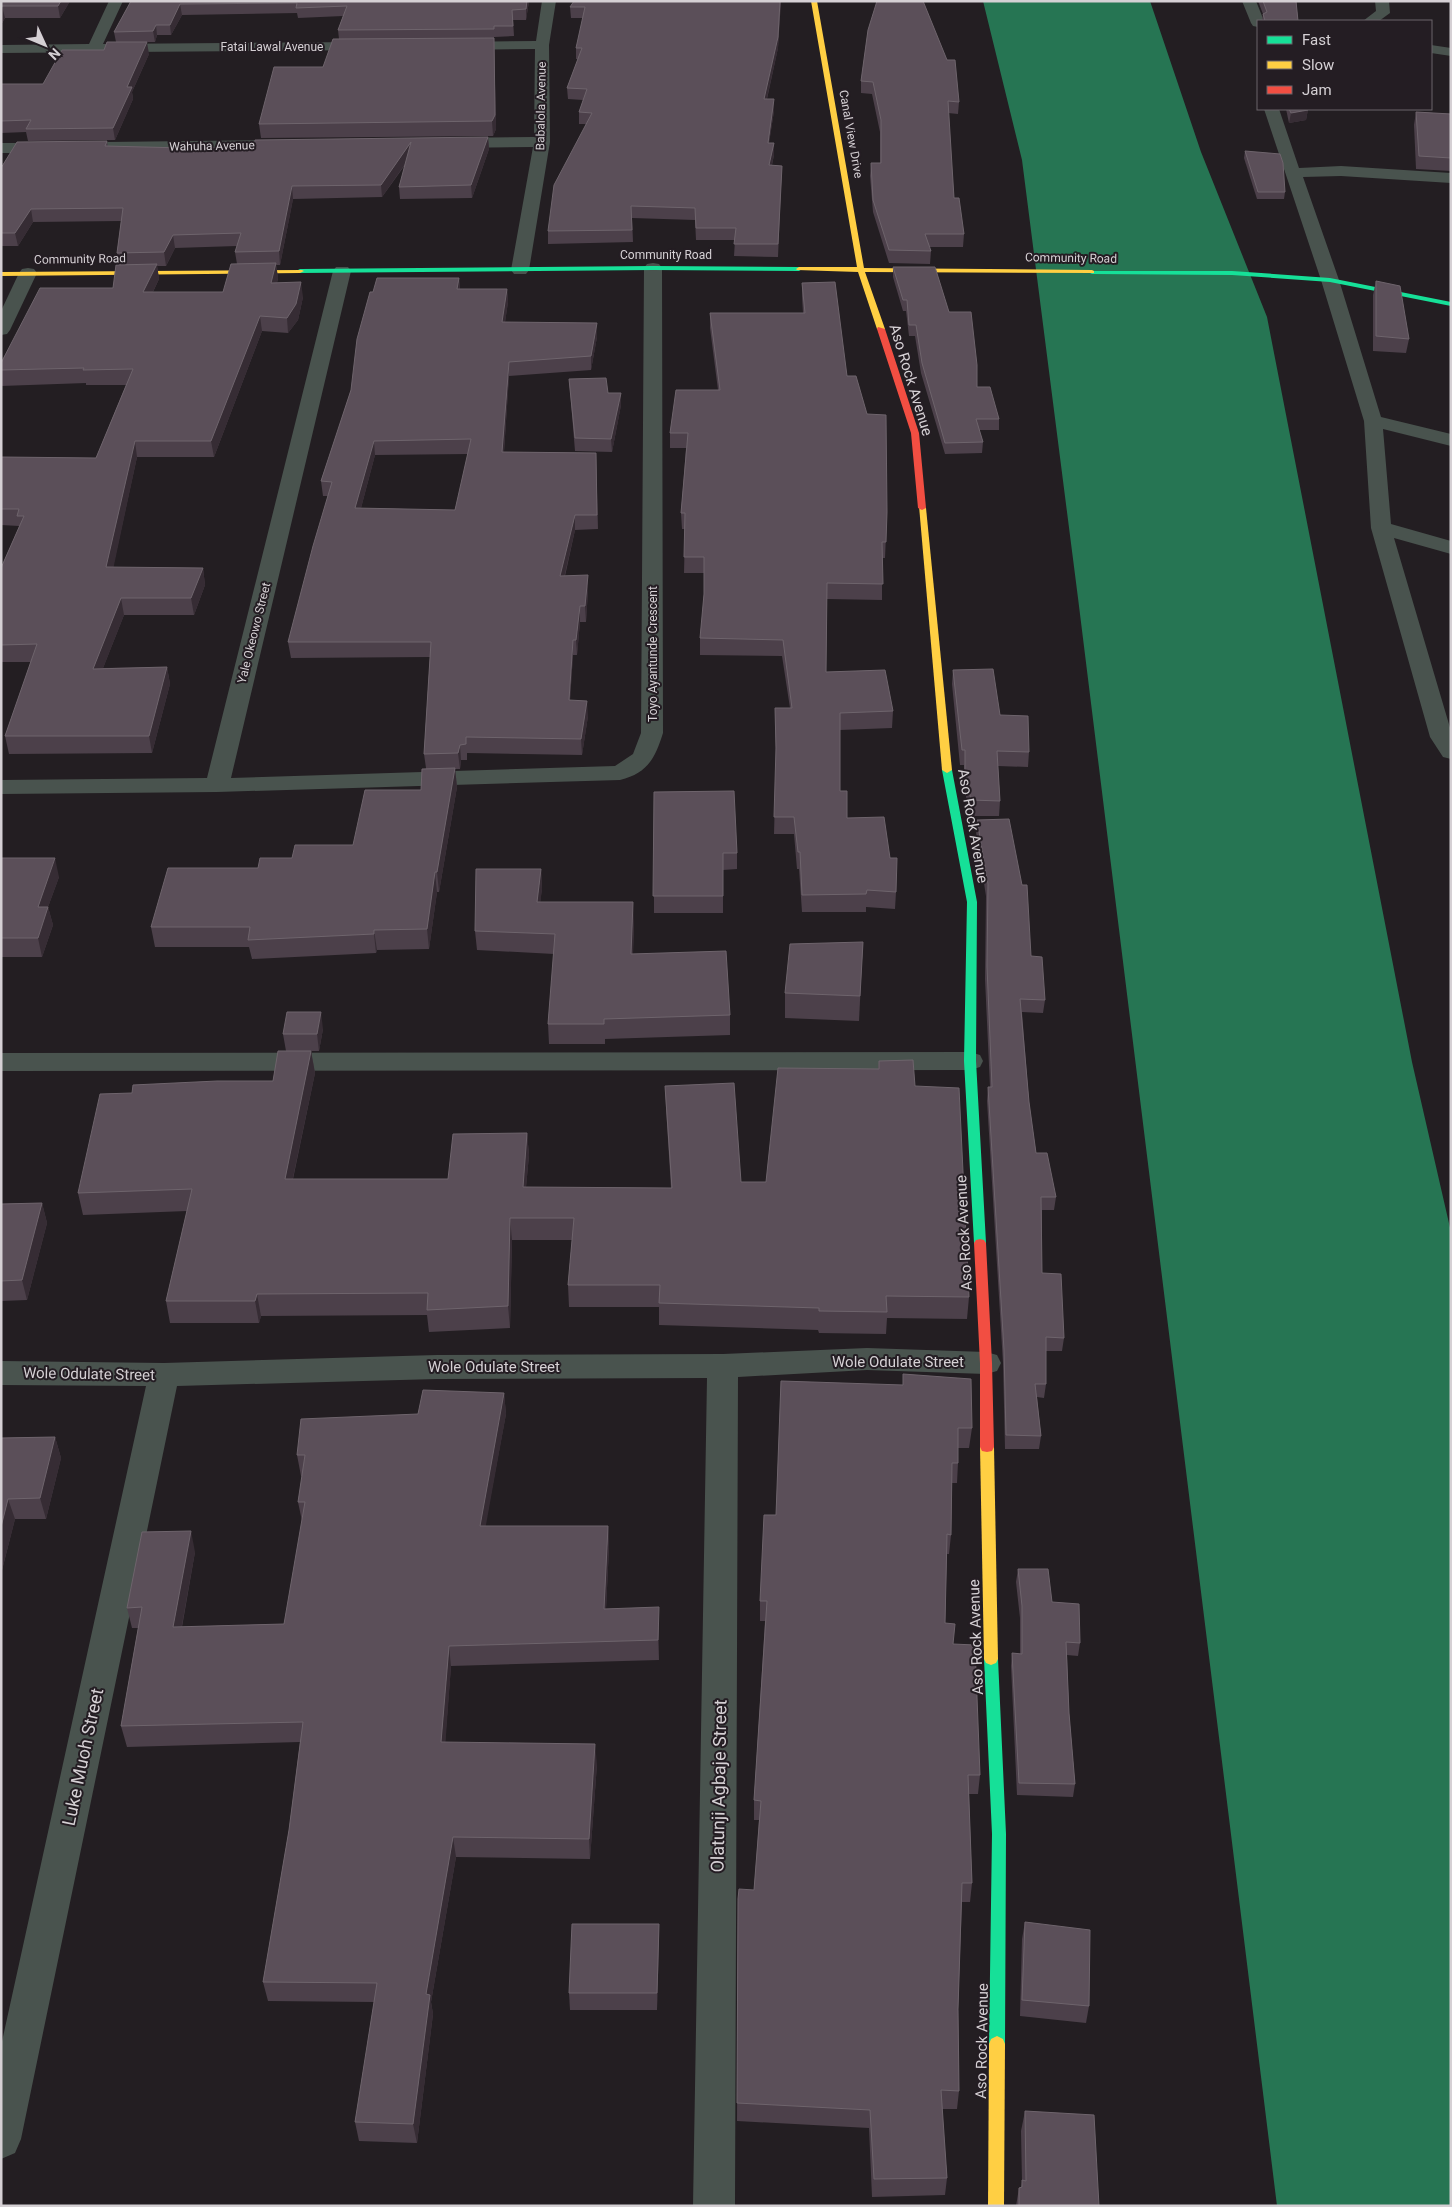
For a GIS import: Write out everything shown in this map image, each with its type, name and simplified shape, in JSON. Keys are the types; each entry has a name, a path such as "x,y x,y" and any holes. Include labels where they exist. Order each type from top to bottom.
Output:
{"street":[{"path":"94,48 116,1"},
{"name":"Babalola Avenue","path":"520,270 542,142 542,45 549,1"},
{"name":"Canal View Drive","path":"814,1 860,270"},
{"path":"1249,1 1257,21"},
{"path":"1372,20 1382,13 1382,1"},
{"path":"442,46 542,45"},
{"name":"Fatai Lawal Avenue","path":"1,49 383,46"},
{"path":"1432,49 1451,52"},
{"path":"1271,110 1330,280 1373,421 1381,528 1441,737 1451,752"},
{"path":"432,143 542,142"},
{"name":"Wahuha Avenue","path":"95,147 303,145"},
{"path":"1,148 67,148"},
{"path":"1294,173 1341,171 1451,178"},
{"name":"Community Road","path":"1,274 653,268 1232,274 1330,280 1451,304"},
{"name":"Toyo Ayantunde Crescent","path":"218,786 620,773 643,758 652,734 653,268"},
{"name":"Aso Rock Avenue","path":"860,270 914,433 947,770 972,902 970,1061 986,1363 989,1608 999,1834 996,2206"},
{"name":"Yale Okeowo Street","path":"218,786 342,271"},
{"path":"1,330 28,273"},
{"path":"1373,421 1451,440"},
{"path":"1381,528 1451,548"},
{"path":"1,787 218,786"},
{"path":"1,1062 970,1061"},
{"name":"Wole Odulate Street","path":"1,1373 164,1375 437,1367 723,1366 867,1359 986,1363"},
{"name":"Olatunji Agbaje Street","path":"714,2206 723,1366"},
{"name":"Luke Muoh Street","path":"1,2139 164,1375"}],"shaded area":[{"path":"983,1 1150,1 1201,152 1267,317 1412,1062 1451,1232 1451,2206 1277,2206 1022,160"}],"building":[{"path":"1,1 61,1 58,6 2,6 1,9"},
{"path":"131,1 527,1 526,9 512,10 513,26 494,26 494,29 338,30 347,6 296,8 297,3 180,4 170,25 156,25 153,31 114,32"},
{"path":"574,1 780,1 778,37 764,99 774,99 768,143 774,143 769,165 782,166 778,244 734,244 736,228 696,228 695,208 631,206 632,230 548,231 554,185 592,113 579,112 587,89 567,88 582,48 576,48 585,7 570,7"},
{"path":"877,1 923,1 947,60 955,60 959,102 948,101 954,198 959,198 964,234 925,234 931,251 889,250 873,200 871,163 881,163 881,120 873,82 861,81 868,30"},
{"path":"1263,1 1296,1 1298,20 1265,20 1263,14 1267,12"},
{"path":"494,38 495,115 492,121 259,124 274,67 323,67 333,39"},
{"path":"107,42 147,42 127,87 132,87 113,128 26,129 31,120 1,121 1,84 43,84 62,50 104,50"},
{"path":"1290,110 1308,110 1291,113"},
{"path":"1416,112 1451,114 1451,158 1419,156"},
{"path":"488,137 471,185 399,187 411,142 381,185 292,186 279,251 235,252 241,233 173,235 164,252 117,253 123,208 31,209 15,233 1,233 1,168 17,142 107,141 105,146 184,148 254,147 255,140"},
{"path":"1245,151 1280,154 1283,163 1285,192 1258,192"},
{"path":"276,263 271,283 301,282 296,304 287,318 260,316 211,441 135,441 106,567 203,568 191,598 121,598 93,669 167,667 149,736 5,736 37,644 1,645 1,568 24,516 17,516 19,509 1,509 1,457 96,458 133,369 1,370 1,363 40,288 113,288 116,265 157,264 143,292 223,292 231,264"},
{"path":"893,267 935,267 949,312 971,312 977,365 977,387 990,387 999,419 976,419 983,442 945,443 922,363 916,325 909,325 907,300 903,300"},
{"path":"377,278 459,278 457,289 507,289 502,322 597,323 591,356 509,362 502,452 596,453 597,515 575,515 560,576 588,575 585,606 580,606 576,640 573,640 569,700 587,701 581,739 466,737 466,744 460,745 458,753 424,754 431,642 288,642 332,482 321,481 351,390 357,339 370,292 373,292","holes":["471,439 455,510 355,508 374,441"]},
{"path":"1376,281 1400,286 1409,339 1376,336"},
{"path":"835,282 847,376 856,376 867,414 886,415 887,512 886,542 882,542 883,584 827,583 826,672 885,670 893,711 840,713 840,791 847,791 847,818 884,817 890,858 897,858 896,892 867,890 866,894 802,895 800,852 798,852 794,817 774,817 775,708 792,708 783,640 700,638 704,594 704,557 684,557 685,513 681,513 688,433 670,433 676,390 720,390 710,313 805,313 802,283"},
{"path":"606,378 608,393 621,393 611,439 575,438 569,379"},
{"path":"993,669 1000,715 1028,716 1029,752 997,751 1000,801 971,800 965,772 965,750 962,750 953,670"},
{"path":"455,768 437,872 435,872 427,929 374,930 374,934 248,940 250,927 151,927 168,868 258,868 260,858 292,858 295,845 353,845 365,790 421,790 422,769"},
{"path":"734,791 737,853 723,853 723,896 653,896 654,792"},
{"path":"1009,819 1022,885 1027,885 1031,956 1042,957 1045,1000 1020,999 1029,1102 1036,1153 1047,1153 1056,1197 1041,1197 1042,1273 1061,1274 1064,1338 1046,1337 1046,1384 1035,1384 1041,1436 1006,1435 1004,1350 988,1087 992,1087 987,966 988,884 977,820"},
{"path":"1,858 55,858 38,907 48,907 38,938 1,938"},
{"path":"476,869 541,869 537,902 633,902 631,954 726,951 730,1015 604,1019 604,1024 548,1024 555,934 475,931"},
{"path":"863,942 860,996 785,993 790,944"},
{"path":"287,1012 321,1012 317,1034 283,1034"},
{"path":"278,1051 311,1051 285,1179 448,1179 453,1134 527,1133 523,1187 672,1188 665,1086 734,1083 741,1182 766,1182 778,1068 879,1069 879,1061 913,1060 915,1086 959,1088 969,1297 886,1296 887,1312 819,1311 819,1308 659,1303 660,1285 568,1285 574,1218 510,1218 508,1306 427,1310 428,1293 257,1294 255,1301 166,1301 192,1189 78,1193 100,1094 132,1093 133,1085 217,1081 273,1081"},
{"path":"42,1203 22,1280 1,1281 1,1204"},
{"path":"903,1374 971,1379 972,1428 958,1428 958,1463 952,1463 951,1535 947,1534 945,1623 955,1624 953,1644 975,1645 980,1775 968,1775 972,1883 962,1883 958,2009 959,2091 941,2090 947,2178 874,2179 870,2110 737,2103 738,1899 739,1889 754,1890 761,1801 754,1800 767,1601 760,1601 764,1515 776,1515 781,1381 903,1385"},
{"path":"423,1390 504,1393 480,1526 608,1526 604,1609 659,1607 658,1640 449,1646 441,1742 595,1744 589,1839 453,1837 426,1994 430,1995 413,2124 355,2122 377,1983 263,1982 289,1830 303,1722 121,1726 142,1607 127,1608 142,1532 191,1531 173,1627 284,1624 305,1502 298,1502 305,1455 297,1455 301,1419 418,1414"},
{"path":"55,1437 40,1498 8,1499 1,1527 1,1438"},
{"path":"1018,1569 1048,1569 1052,1602 1079,1604 1080,1643 1066,1642 1075,1784 1019,1783 1012,1653 1022,1654 1022,1606"},
{"path":"1025,1922 1090,1930 1089,2006 1022,2000"},
{"path":"572,1924 659,1924 657,1993 569,1993"},
{"path":"1025,2111 1094,2115 1099,2206 1019,2206 1019,2188 1022,2187 1022,2180 1026,2181"}],"traffic: fast":[{"path":"300,271 653,268 799,269"},
{"path":"1092,272 1232,273 1330,280 1451,304"},
{"path":"947,770 972,902 970,1061 980,1243"},
{"path":"991,1659 999,1834 997,2044"}],"traffic: slow":[{"path":"814,1 861,270 881,329"},
{"path":"799,269 1092,272"},
{"path":"1,274 300,271"},
{"path":"922,508 947,770"},
{"path":"987,1447 991,1659"},
{"path":"996,2206 997,2044"}],"traffic: jam":[{"path":"881,329 915,433 922,508"},
{"path":"980,1243 986,1363 987,1447"}]}
